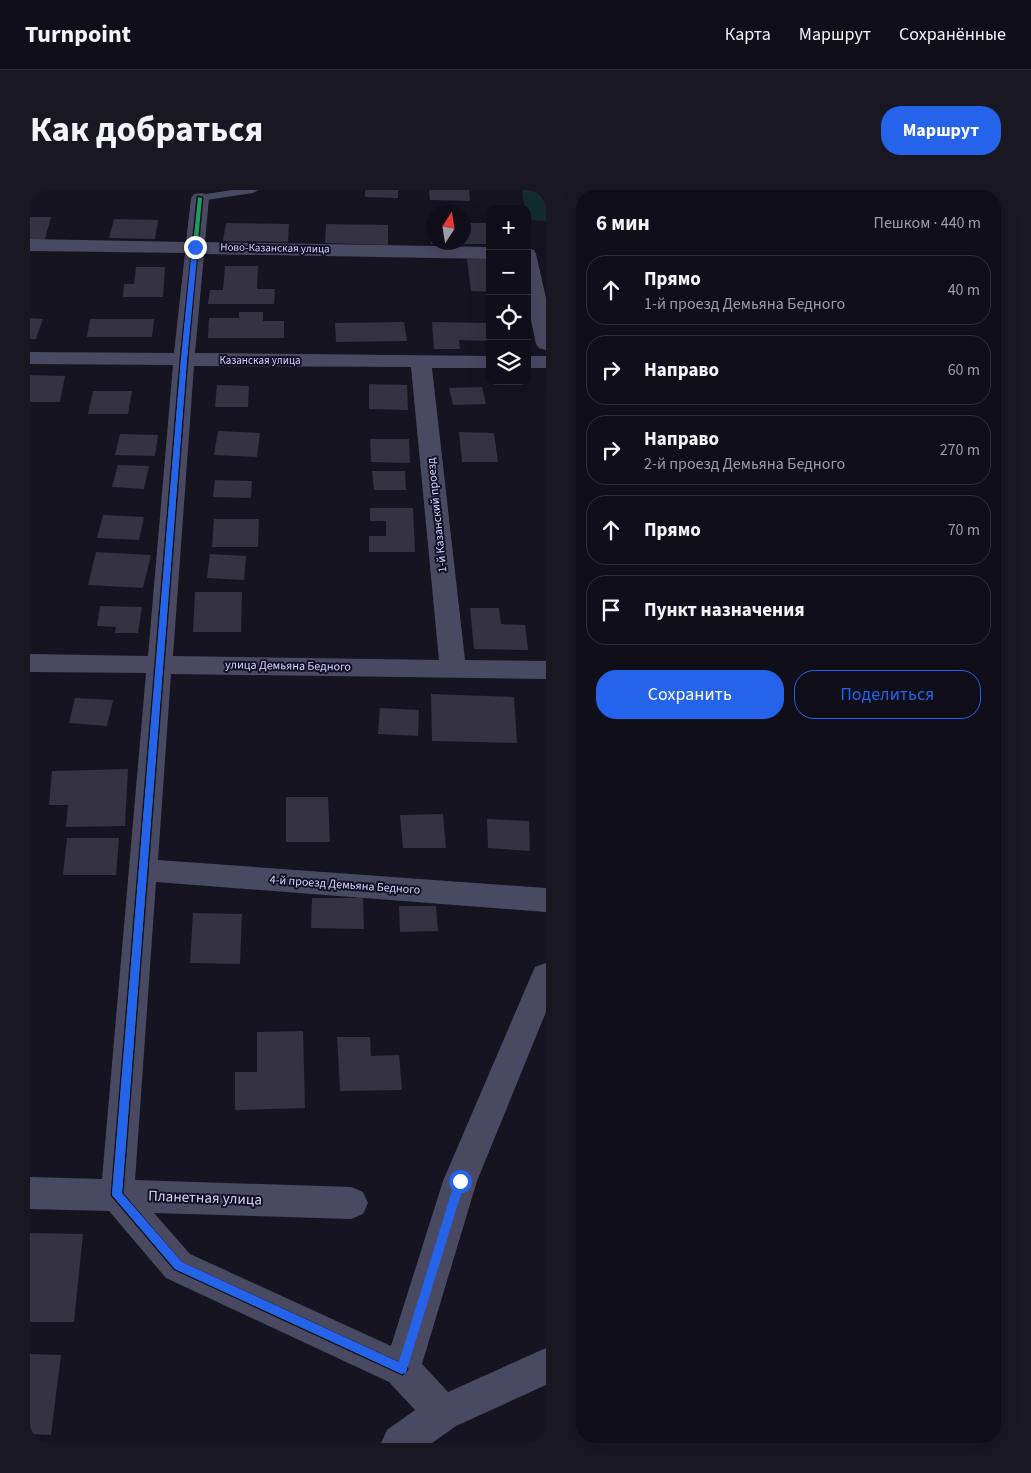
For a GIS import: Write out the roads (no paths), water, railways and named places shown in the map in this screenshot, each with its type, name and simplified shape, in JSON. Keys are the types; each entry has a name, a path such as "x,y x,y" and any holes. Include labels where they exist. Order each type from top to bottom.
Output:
{"street":[{"path":"200,198 184,359 117,1195 178,1266 402,1369 442,1414"},
{"name":"Ново-Казанская улица","path":"30,245 486,253"},
{"path":"531,273 546,344"},
{"name":"Казанская улица","path":"30,358 486,362"},
{"name":"1-й Казанский проезд","path":"422,361 453,669"},
{"path":"531,362 546,362"},
{"name":"улица Демьяна Бедного","path":"30,663 546,670"},
{"name":"4-й проезд Демьяна Бедного","path":"143,870 546,900"},
{"path":"402,1369 460,1181 546,976"},
{"name":"Планетная улица","path":"30,1193 351,1203"},
{"path":"400,1443 442,1414 546,1366"}],"lane":[{"path":"200,198 253,190"}]}
